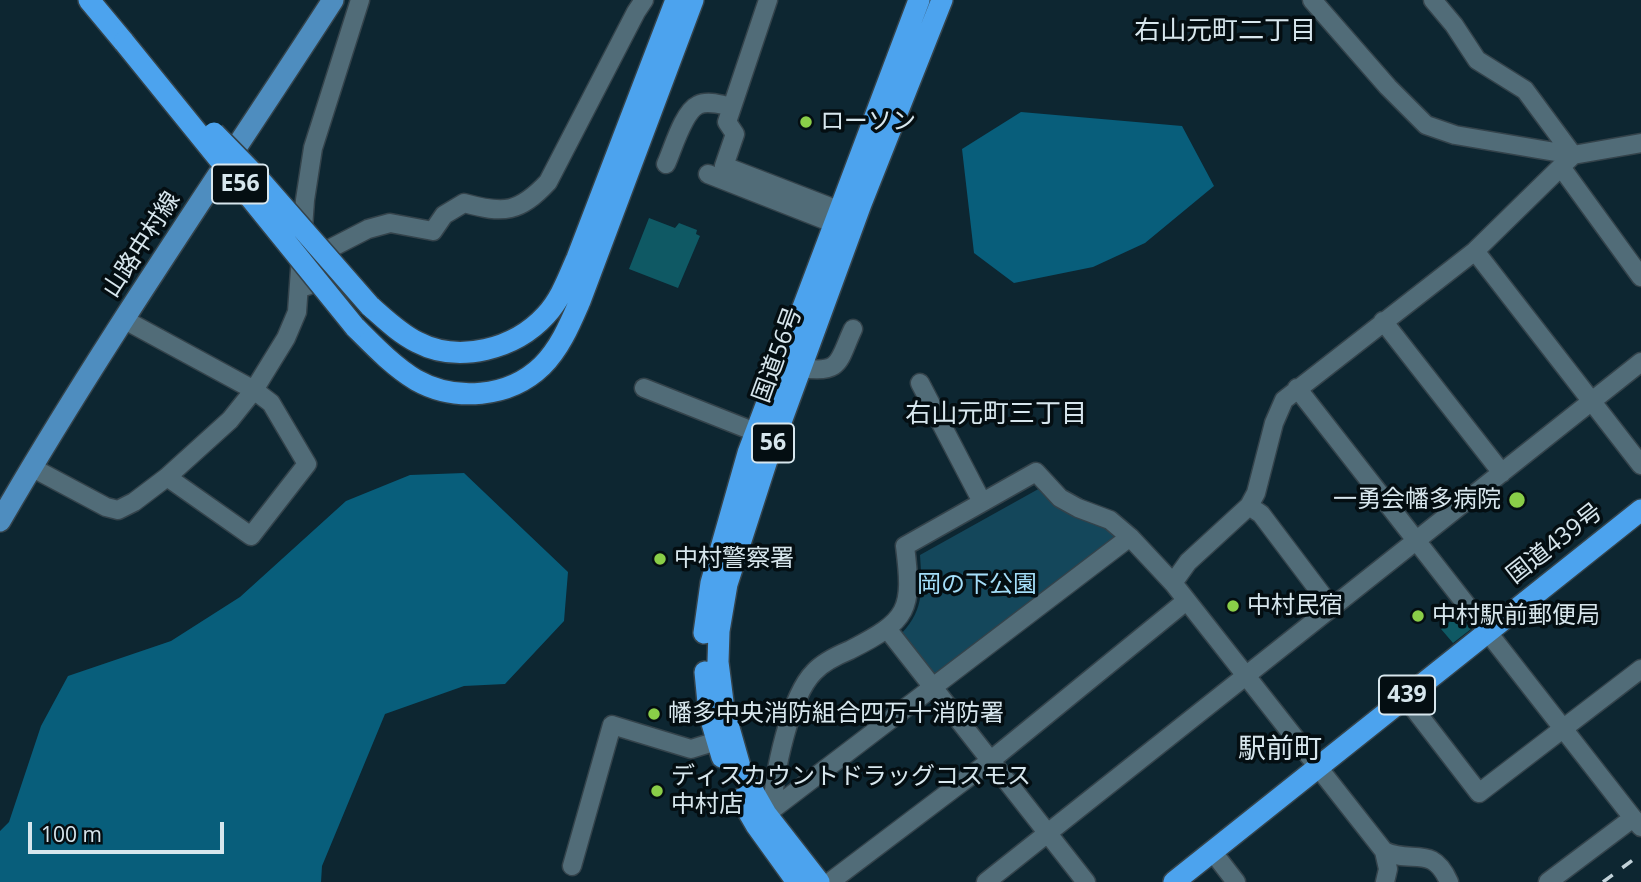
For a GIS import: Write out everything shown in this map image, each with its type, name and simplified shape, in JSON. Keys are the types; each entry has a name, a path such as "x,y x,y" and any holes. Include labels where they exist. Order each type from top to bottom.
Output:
{"highway":[{"name":"E56","path":"89,0 355,327 383,355 410,376 438,389 478,394 503,389 526,378 542,366 566,332 693,0"},
{"name":"E56","path":"124,42 258,178 370,306 395,328 419,343 441,350 467,352 488,350 527,331 546,315 560,295 577,258 676,0"},
{"name":"国道56号","path":"819,882 741,770 709,713 704,631 717,560 765,436 919,0"},
{"name":"国道56号","path":"765,436 802,368 842,219 942,0"},
{"name":"国道439号","path":"1174,882 1641,510"},
{"name":"国道56号","path":"723,739 729,776 756,825 797,882"}],"main road":[{"name":"山路中村線","path":"0,521 125,320 333,0"}],"street":[{"path":"32,467 106,507 118,510 134,502 167,477 230,419 254,390 286,338 297,312 305,200 313,148 360,0"},
{"path":"297,301 333,247 368,229 390,223 433,231 444,215 464,203 489,210 514,209 531,200 548,182 644,0"},
{"path":"768,0 727,122 735,134 724,166 842,219"},
{"path":"1312,0 1388,87 1426,125 1455,135 1567,161 1641,144"},
{"path":"1433,0 1454,24 1477,60 1525,90 1641,277"},
{"path":"666,164 688,112 699,104 732,107"},
{"path":"1173,583 1188,562 1249,506 1256,493 1284,400 1475,251 1567,161"},
{"path":"708,174 842,219"},
{"path":"1475,251 1641,465"},
{"path":"125,320 254,390 271,403 307,464 251,536 167,477"},
{"path":"1383,321 1502,473"},
{"path":"802,368 825,370 836,365 853,329"},
{"path":"986,882 1641,362"},
{"path":"920,383 982,502"},
{"path":"644,388 765,436"},
{"path":"1297,388 1637,822 1548,882"},
{"path":"770,811 789,720 800,691 814,671 888,630 903,614 909,594 905,546 1036,472 1060,498 1110,520 1130,537 1173,583 1384,850 1397,857 1418,855 1431,859 1445,873 1449,882"},
{"path":"1249,506 1261,514 1332,608"},
{"path":"770,811 1130,537"},
{"path":"830,882 990,761 1186,601"},
{"path":"888,630 1086,882"},
{"path":"1405,697 1479,793 1565,730 1641,669"},
{"path":"572,866 612,725 691,749 723,739"},
{"path":"1384,850 1388,869 1385,882"},
{"path":"1212,851 1236,882"}],"green space":[{"name":"岡の下公園","path":"1042,487 1107,528 1122,541 939,682 902,633 918,606 921,587 920,555"}],"shaded area":[{"path":"1021,112 1182,126 1214,186 1145,243 1093,267 1014,283 974,253 962,149"},
{"path":"464,473 568,572 564,621 505,684 464,686 385,714 322,866 321,882 0,882 0,831 9,822 41,726 68,676 171,641 240,597 346,501 410,475"}],"building":[{"path":"649,218 675,228 679,223 697,230 696,234 700,236 678,288 629,269"},
{"path":"1459,614 1471,629 1453,643 1441,629"}],"railway":[{"path":"1603,882 1641,854"}],"place":[{"name":"ローソン","path":"806,122"},
{"name":"一勇会幡多病院","path":"1517,500"},
{"name":"中村警察署","path":"660,559"},
{"name":"中村民宿","path":"1233,606"},
{"name":"中村駅前郵便局","path":"1418,616"},
{"name":"幡多中央消防組合四万十消防署","path":"654,714"},
{"name":"ディスカウントドラッグコスモス 中村店","path":"657,791"}],"district":[{"name":"右山元町二丁目","path":"1225,32"},
{"name":"右山元町三丁目","path":"996,415"},
{"name":"駅前町","path":"1280,750"}]}
